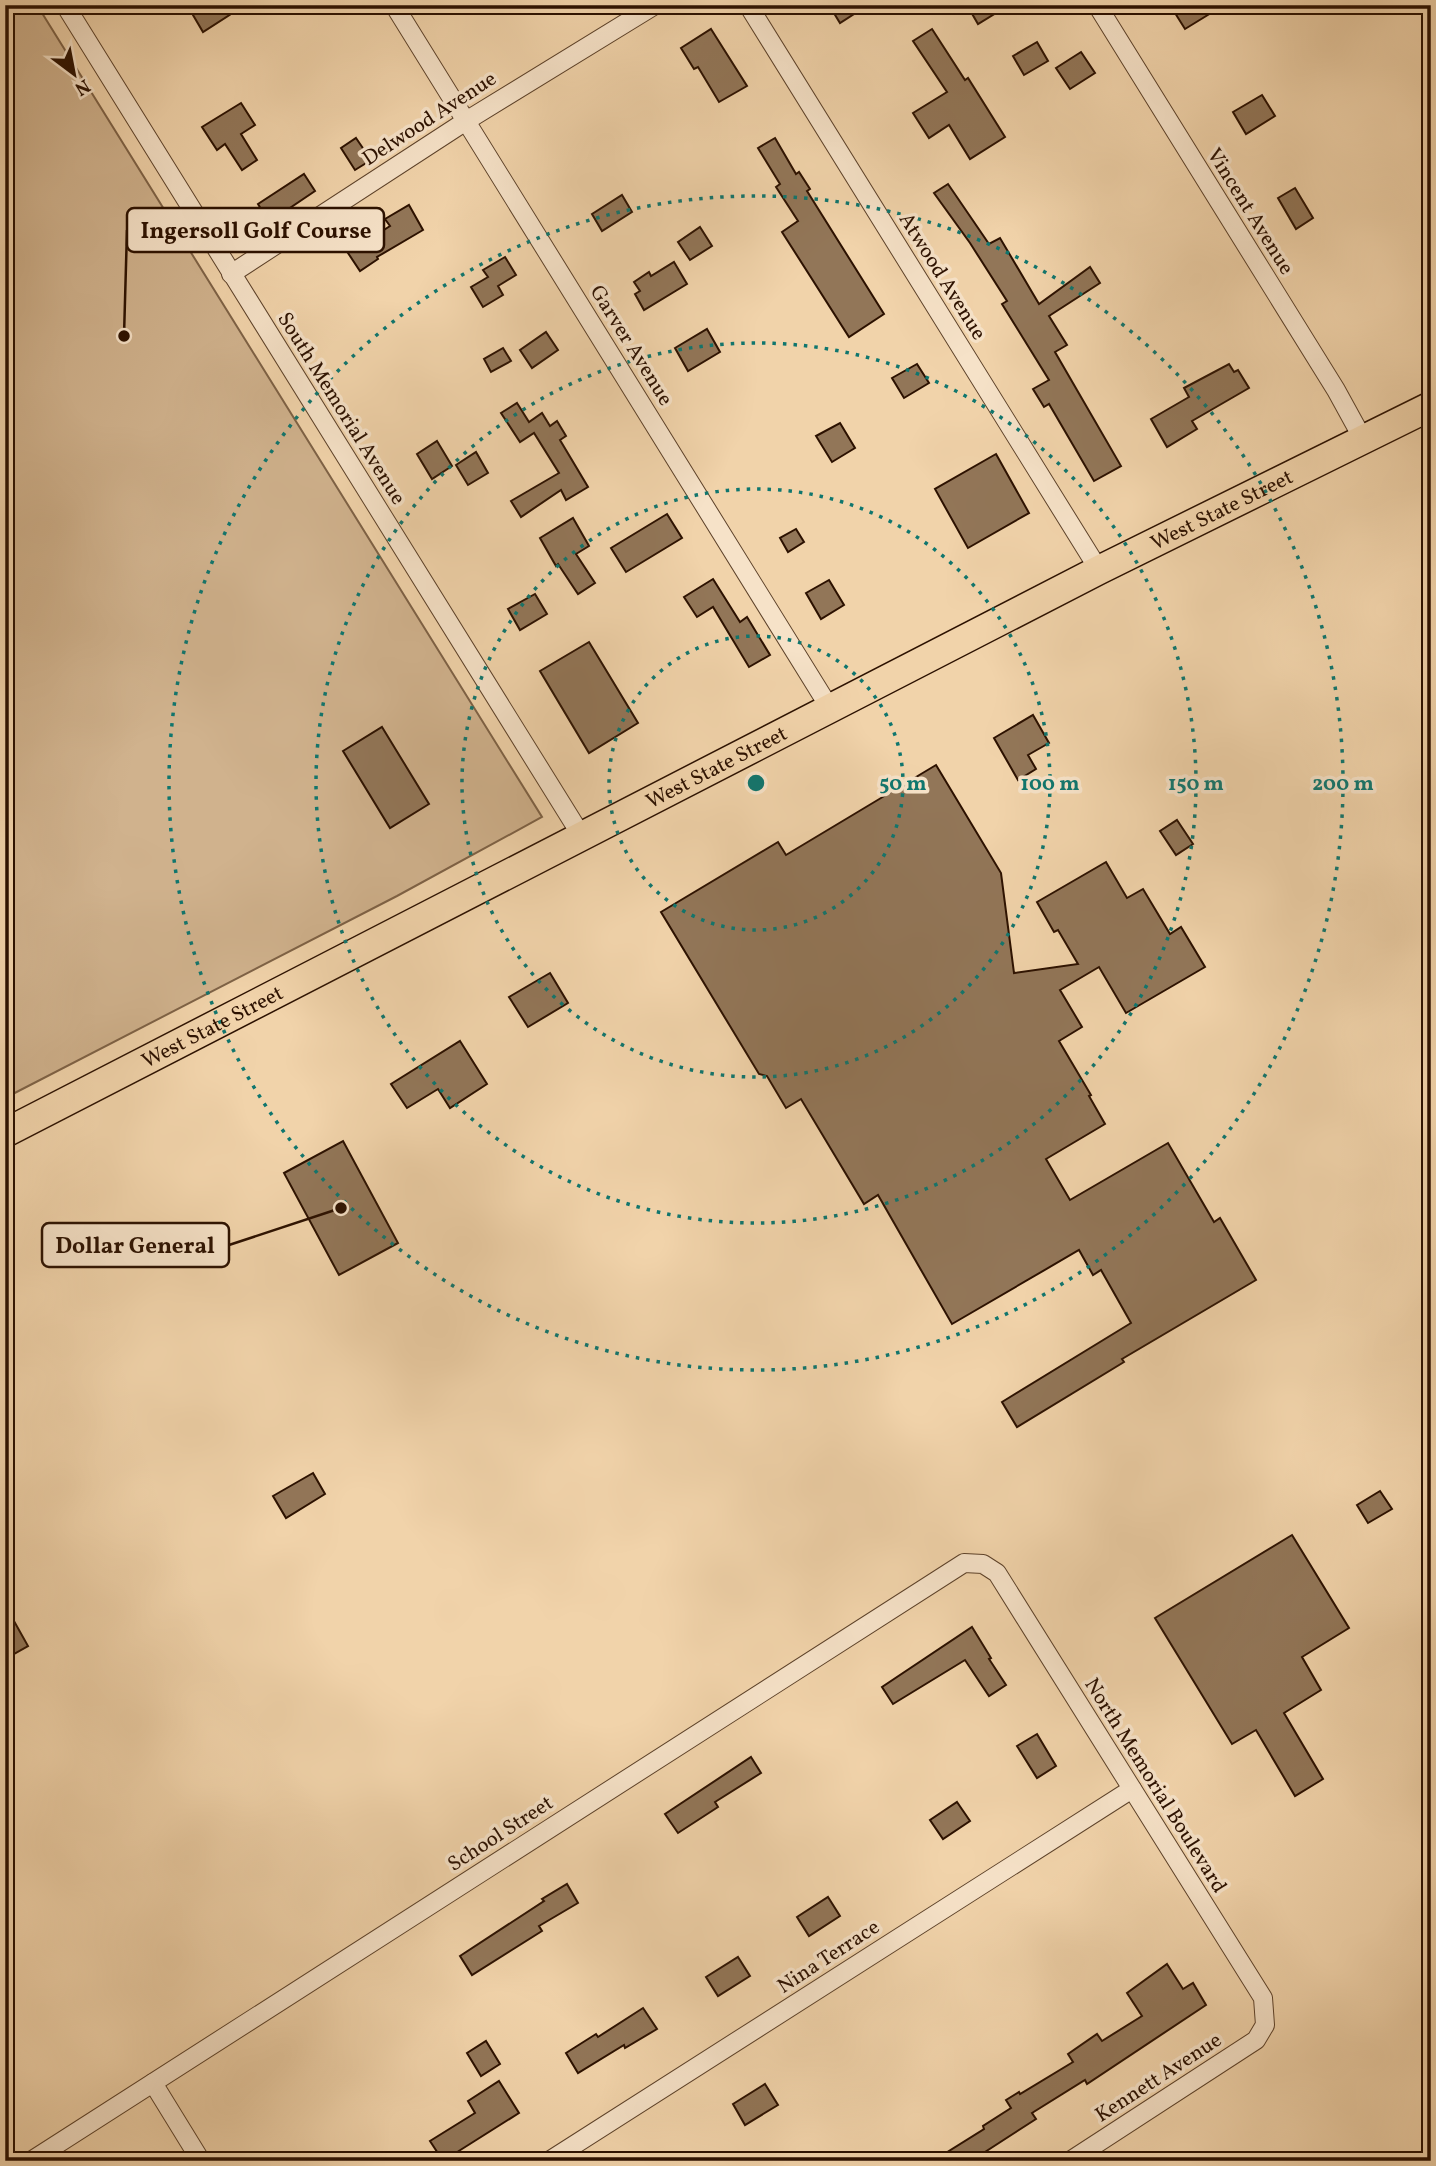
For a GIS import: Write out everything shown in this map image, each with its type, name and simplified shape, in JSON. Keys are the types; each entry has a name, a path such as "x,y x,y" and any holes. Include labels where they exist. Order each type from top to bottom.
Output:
{"main road":[{"name":"West State Street","path":"5,1133 1099,570 1431,406"}],"street":[{"name":"South Memorial Avenue","path":"65,5 581,835"},
{"name":"Garver Avenue","path":"394,5 831,710"},
{"name":"Delwood Avenue","path":"231,274 466,121 655,5"},
{"name":"Atwood Avenue","path":"748,5 1099,570"},
{"name":"Vincent Avenue","path":"1097,5 1336,390 1364,441"},
{"name":"School Street","path":"31,2161 964,1563 983,1564 997,1573"},
{"name":"North Memorial Boulevard","path":"997,1573 1263,1998 1265,2025"},
{"name":"Nina Terrace","path":"549,2161 1132,1789"},
{"name":"Kennett Avenue","path":"1070,2161 1235,2055 1256,2040 1265,2025"},
{"path":"153,2083 201,2161"}],"shaded area":[{"path":"5,5 37,5 542,817 397,896 5,1098"}],"building":[{"path":"208,5 245,5 203,32 193,15"},
{"path":"829,5 868,5 840,23"},
{"path":"967,5 1009,5 978,24"},
{"path":"1170,5 1224,5 1185,29"},
{"path":"711,29 747,86 719,102 698,67 694,69 681,48"},
{"path":"932,29 965,80 968,78 1005,137 970,159 949,125 929,138 913,113 947,92 913,41"},
{"path":"1037,42 1048,61 1024,75 1013,56"},
{"path":"1081,52 1095,73 1070,89 1056,68"},
{"path":"1262,95 1275,116 1246,134 1233,112"},
{"path":"241,103 255,125 241,134 257,160 242,170 225,144 217,150 202,127"},
{"path":"356,138 371,160 355,170 341,148"},
{"path":"775,138 796,174 799,172 810,189 807,191 884,314 849,337 782,232 798,221 776,187 780,184 758,148"},
{"path":"304,174 315,191 269,222 258,204"},
{"path":"948,184 989,244 1000,238 1039,304 1090,267 1100,283 1049,316 1067,345 1055,352 1121,466 1094,481 1049,404 1044,407 1033,389 1049,380 1002,304 1007,301 934,193"},
{"path":"1295,188 1313,218 1296,229 1278,198"},
{"path":"622,195 632,212 602,231 592,214"},
{"path":"409,205 423,230 377,257 378,259 360,271 348,253 390,226 385,219"},
{"path":"700,227 712,246 690,260 678,242"},
{"path":"505,257 516,275 498,286 503,295 483,307 471,287 488,277 483,270"},
{"path":"674,262 687,284 644,310 635,294 640,291 634,282 649,272 651,276"},
{"path":"707,329 720,352 688,371 675,348"},
{"path":"546,332 558,350 532,368 520,350"},
{"path":"503,348 511,361 491,372 484,359"},
{"path":"917,364 929,383 904,398 892,378"},
{"path":"1229,364 1234,372 1238,370 1249,388 1192,421 1197,429 1167,447 1151,419 1189,397 1184,388"},
{"path":"517,403 529,422 542,413 550,426 557,421 566,436 560,440 588,487 566,500 561,490 521,517 511,501 559,473 534,433 520,442 501,413"},
{"path":"840,423 855,448 832,462 816,436"},
{"path":"437,441 452,466 432,479 417,454"},
{"path":"476,452 488,473 468,485 456,465"},
{"path":"996,454 1029,513 968,548 935,489"},
{"path":"667,514 682,538 626,572 611,548"},
{"path":"573,518 589,546 576,554 595,583 578,594 558,564 556,566 540,538"},
{"path":"796,529 804,542 788,552 780,538"},
{"path":"713,579 740,622 747,617 770,655 749,667 713,607 697,617 684,597"},
{"path":"829,580 844,605 821,619 806,593"},
{"path":"535,594 547,614 520,630 508,609"},
{"path":"589,642 638,723 589,753 540,671"},
{"path":"1033,715 1049,743 1028,755 1036,769 1018,780 994,738"},
{"path":"382,727 429,804 390,828 343,751"},
{"path":"936,765 1001,873 1014,973 1078,964 1058,930 1054,932 1037,902 1106,862 1127,898 1143,889 1170,934 1181,927 1205,967 1126,1013 1099,967 1060,990 1082,1027 1059,1041 1105,1124 1046,1159 1070,1200 1168,1143 1214,1222 1220,1218 1256,1280 1122,1359 1124,1362 1017,1427 1002,1402 1131,1323 1101,1270 1093,1275 1079,1250 952,1324 878,1195 864,1204 801,1099 786,1108 767,1076 759,1074 661,912 778,842 786,855"},
{"path":"1177,820 1193,844 1176,855 1160,831"},
{"path":"550,973 568,1003 528,1027 509,997"},
{"path":"460,1041 487,1084 450,1108 438,1089 407,1108 391,1084"},
{"path":"343,1141 398,1243 339,1275 284,1173"},
{"path":"313,1473 325,1494 286,1518 273,1496"},
{"path":"1380,1491 1392,1509 1368,1523 1357,1505"},
{"path":"1292,1535 1349,1628 1302,1657 1321,1690 1284,1713 1323,1779 1295,1796 1256,1730 1232,1744 1155,1618"},
{"path":"5,1605 28,1646 5,1659"},
{"path":"972,1627 1006,1685 989,1696 965,1660 893,1704 882,1687"},
{"path":"1037,1734 1056,1766 1037,1778 1017,1746"},
{"path":"751,1757 761,1773 715,1802 718,1807 678,1833 665,1814"},
{"path":"957,1802 970,1821 943,1839 930,1820"},
{"path":"567,1884 578,1903 539,1926 542,1931 472,1975 460,1956"},
{"path":"828,1897 840,1916 809,1936 797,1917"},
{"path":"738,1957 750,1976 718,1996 706,1977"},
{"path":"1167,1964 1183,1989 1193,1983 1206,2005 1087,2084 1085,2080 1032,2113 1036,2119 971,2161 933,2161 984,2129 983,2126 1011,2108 1006,2100 1073,2062 1068,2054 1097,2034 1102,2041 1142,2016 1127,1993"},
{"path":"643,2008 657,2029 578,2073 566,2053 596,2034 598,2037"},
{"path":"486,2041 500,2064 481,2076 467,2053"},
{"path":"499,2081 519,2113 443,2161 430,2141 475,2113 468,2101"},
{"path":"765,2084 778,2105 745,2125 733,2104"}],"place":[{"name":"Ingersoll Golf Course","path":"124,336"},
{"name":"Dollar General","path":"341,1208"}]}
